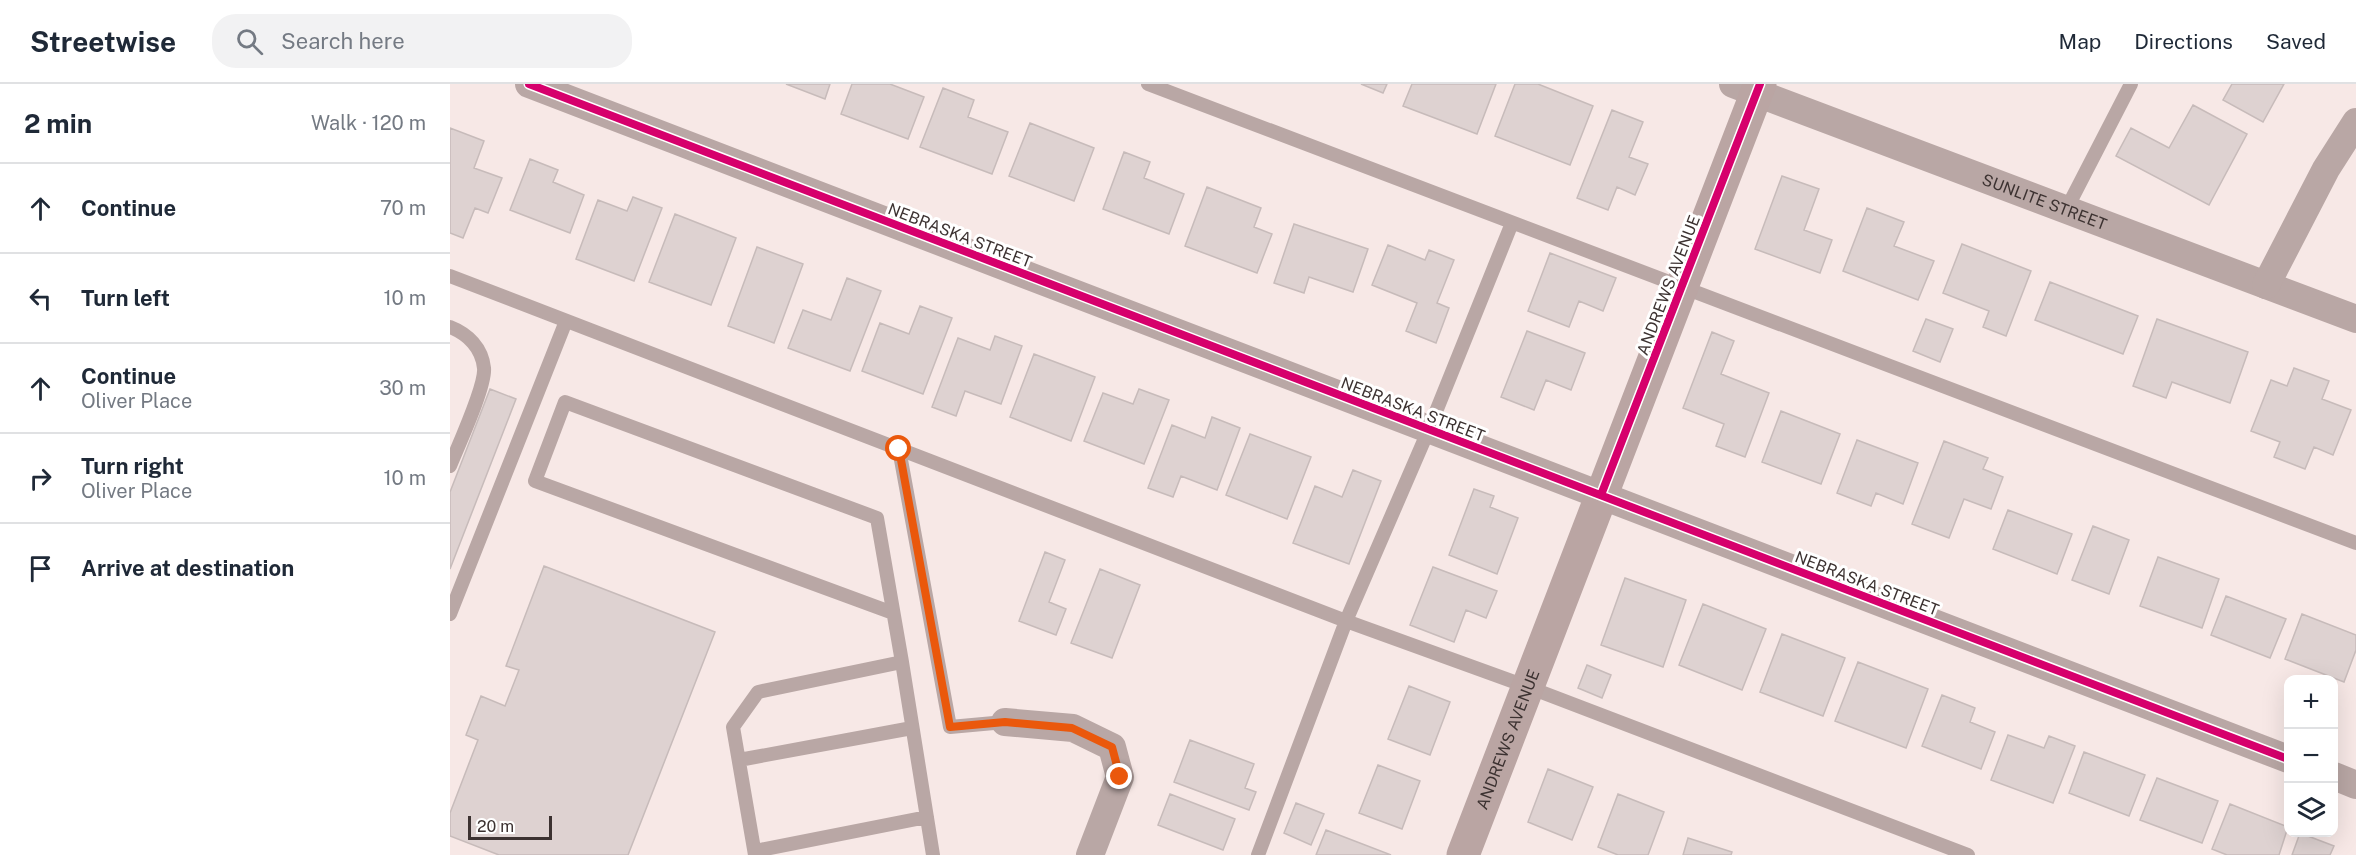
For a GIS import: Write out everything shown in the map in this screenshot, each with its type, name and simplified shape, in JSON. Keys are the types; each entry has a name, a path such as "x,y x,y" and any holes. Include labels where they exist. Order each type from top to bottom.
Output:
{"street":[{"name":"NEBRASKA STREET","path":"529,84 2284,757"},
{"name":"SUNLITE STREET","path":"1750,87 2066,210 2356,319"},
{"name":"ANDREWS AVENUE","path":"1463,855 1681,287 1750,87"},
{"path":"2266,285 2325,169 2356,122"},
{"path":"1005,722 1072,728 1112,747 1120,777 1090,855"},
{"path":"2338,778 2356,785"}],"lane":[{"path":"1148,84 2356,543"},
{"path":"2066,210 2131,84"},
{"path":"1258,855 1346,621 1429,429 1512,223"},
{"path":"450,276 1346,621 1528,687 1968,855"},
{"path":"450,614 566,321"},
{"path":"450,327 463,332 478,348 484,370 479,390 450,466"},
{"path":"893,612 535,481 565,402 877,519 902,662 933,855"},
{"path":"899,449 950,727 1005,722"},
{"path":"902,662 758,692 733,727 755,853 927,817"},
{"path":"739,760 912,728"}],"building":[{"path":"786,84 830,84 825,99"},
{"path":"852,84 890,84 924,97 908,139 841,114"},
{"path":"1361,84 1387,84 1383,93"},
{"path":"1412,84 1496,84 1477,134 1403,106"},
{"path":"1515,84 1538,84 1593,106 1570,165 1495,136"},
{"path":"2232,84 2284,84 2263,122 2223,100"},
{"path":"943,88 974,100 968,117 1008,132 992,174 920,147"},
{"path":"2193,105 2247,134 2209,205 2116,156 2131,128 2169,148"},
{"path":"1612,110 1643,122 1629,157 1648,164 1635,195 1617,187 1608,210 1577,198"},
{"path":"1030,123 1094,148 1074,201 1009,176"},
{"path":"450,128 484,141 474,168 502,178 488,213 475,208 463,238 450,233"},
{"path":"1124,152 1150,162 1144,178 1184,194 1169,234 1103,209"},
{"path":"530,159 558,170 553,182 584,195 570,233 510,210"},
{"path":"1782,176 1819,189 1804,230 1832,240 1820,273 1755,249"},
{"path":"1207,187 1261,208 1254,227 1272,234 1257,273 1185,246"},
{"path":"633,197 662,208 634,281 576,259 598,200 627,211"},
{"path":"1867,208 1904,222 1894,246 1934,261 1918,300 1843,271"},
{"path":"675,214 736,238 711,305 649,282"},
{"path":"1294,224 1368,249 1353,292 1309,277 1304,293 1274,283"},
{"path":"1962,244 2031,271 2006,336 1983,327 1989,311 1943,293"},
{"path":"1388,245 1425,260 1429,250 1454,260 1437,303 1449,308 1436,343 1406,331 1417,303 1372,285"},
{"path":"757,247 803,264 774,343 728,326"},
{"path":"1550,253 1616,278 1603,311 1579,301 1569,327 1528,311"},
{"path":"847,278 881,291 850,371 788,348 803,310 831,320"},
{"path":"2050,282 2138,316 2123,354 2035,320"},
{"path":"920,306 952,318 923,394 862,371 880,323 909,334"},
{"path":"1926,319 1953,329 1940,362 1913,351"},
{"path":"2157,319 2248,352 2230,403 2172,382 2166,398 2133,386"},
{"path":"1527,331 1585,353 1571,390 1546,380 1534,410 1501,397"},
{"path":"1712,332 1734,341 1721,374 1769,393 1745,457 1716,446 1724,424 1683,408"},
{"path":"995,336 1022,346 1001,404 965,391 956,416 932,407 958,338 990,350"},
{"path":"1034,354 1095,377 1071,441 1010,417"},
{"path":"2294,368 2329,381 2322,399 2351,410 2333,455 2314,447 2305,469 2274,457 2280,442 2251,431 2271,380 2287,386"},
{"path":"490,389 516,399 450,569 450,492"},
{"path":"1139,389 1169,400 1144,464 1084,441 1103,393 1133,404"},
{"path":"1781,411 1840,434 1821,484 1762,462"},
{"path":"1212,417 1240,428 1217,490 1181,476 1173,497 1148,488 1172,425 1205,438"},
{"path":"1250,434 1311,457 1287,519 1226,495"},
{"path":"1857,440 1918,463 1903,504 1876,493 1871,506 1837,493"},
{"path":"1944,441 1988,458 1983,469 2003,477 1991,509 1964,499 1949,538 1912,524"},
{"path":"1353,470 1381,481 1349,564 1293,543 1315,486 1342,497"},
{"path":"1474,489 1494,496 1490,507 1518,518 1497,574 1449,555"},
{"path":"2008,510 2072,534 2057,574 1993,549"},
{"path":"2093,526 2129,540 2109,594 2072,580"},
{"path":"1045,552 1065,560 1049,602 1066,609 1056,635 1019,621"},
{"path":"2158,557 2219,579 2202,628 2140,606"},
{"path":"544,566 715,632 628,855 499,855 450,836 450,813 478,740 466,735 481,696 505,706 519,670 506,666"},
{"path":"1433,567 1497,591 1486,618 1466,610 1454,642 1410,625"},
{"path":"1100,569 1140,585 1112,658 1071,643"},
{"path":"1625,578 1686,600 1663,667 1601,645"},
{"path":"2226,596 2286,619 2270,658 2211,635"},
{"path":"1703,604 1766,629 1742,690 1679,665"},
{"path":"2302,614 2356,635 2356,650 2344,682 2338,680 2338,675 2326,675 2285,659"},
{"path":"1782,634 1845,658 1823,716 1760,692"},
{"path":"1858,662 1928,689 1906,748 1835,721"},
{"path":"1587,665 1611,675 1602,698 1578,688"},
{"path":"1409,686 1450,702 1430,755 1388,739"},
{"path":"1942,695 1975,708 1970,722 1995,732 1981,769 1922,746"},
{"path":"2008,735 2044,748 2049,736 2075,746 2053,803 1991,780"},
{"path":"1190,740 1254,764 1245,788 1256,792 1249,810 1174,782"},
{"path":"2084,752 2145,775 2129,816 2069,793"},
{"path":"1378,765 1420,781 1402,829 1359,813"},
{"path":"1548,769 1593,787 1572,840 1528,822"},
{"path":"2157,778 2218,801 2202,843 2140,820"},
{"path":"1170,794 1235,819 1223,850 1158,825"},
{"path":"1618,794 1664,812 1648,855 1618,855 1598,847"},
{"path":"1296,803 1324,814 1311,845 1284,833"},
{"path":"2230,804 2284,825 2285,837 2279,855 2227,855 2212,849"},
{"path":"1326,830 1391,855 1316,855"},
{"path":"2299,837 2310,837 2334,846 2330,855 2292,855"},
{"path":"1688,838 1732,852 1731,855 1683,855"}],"cycle path":[{"path":"529,84 2284,757"},
{"path":"1601,495 1760,84"}],"route":[{"path":"899,449 950,727 1005,722 1072,728 1112,747 1120,777"}]}
